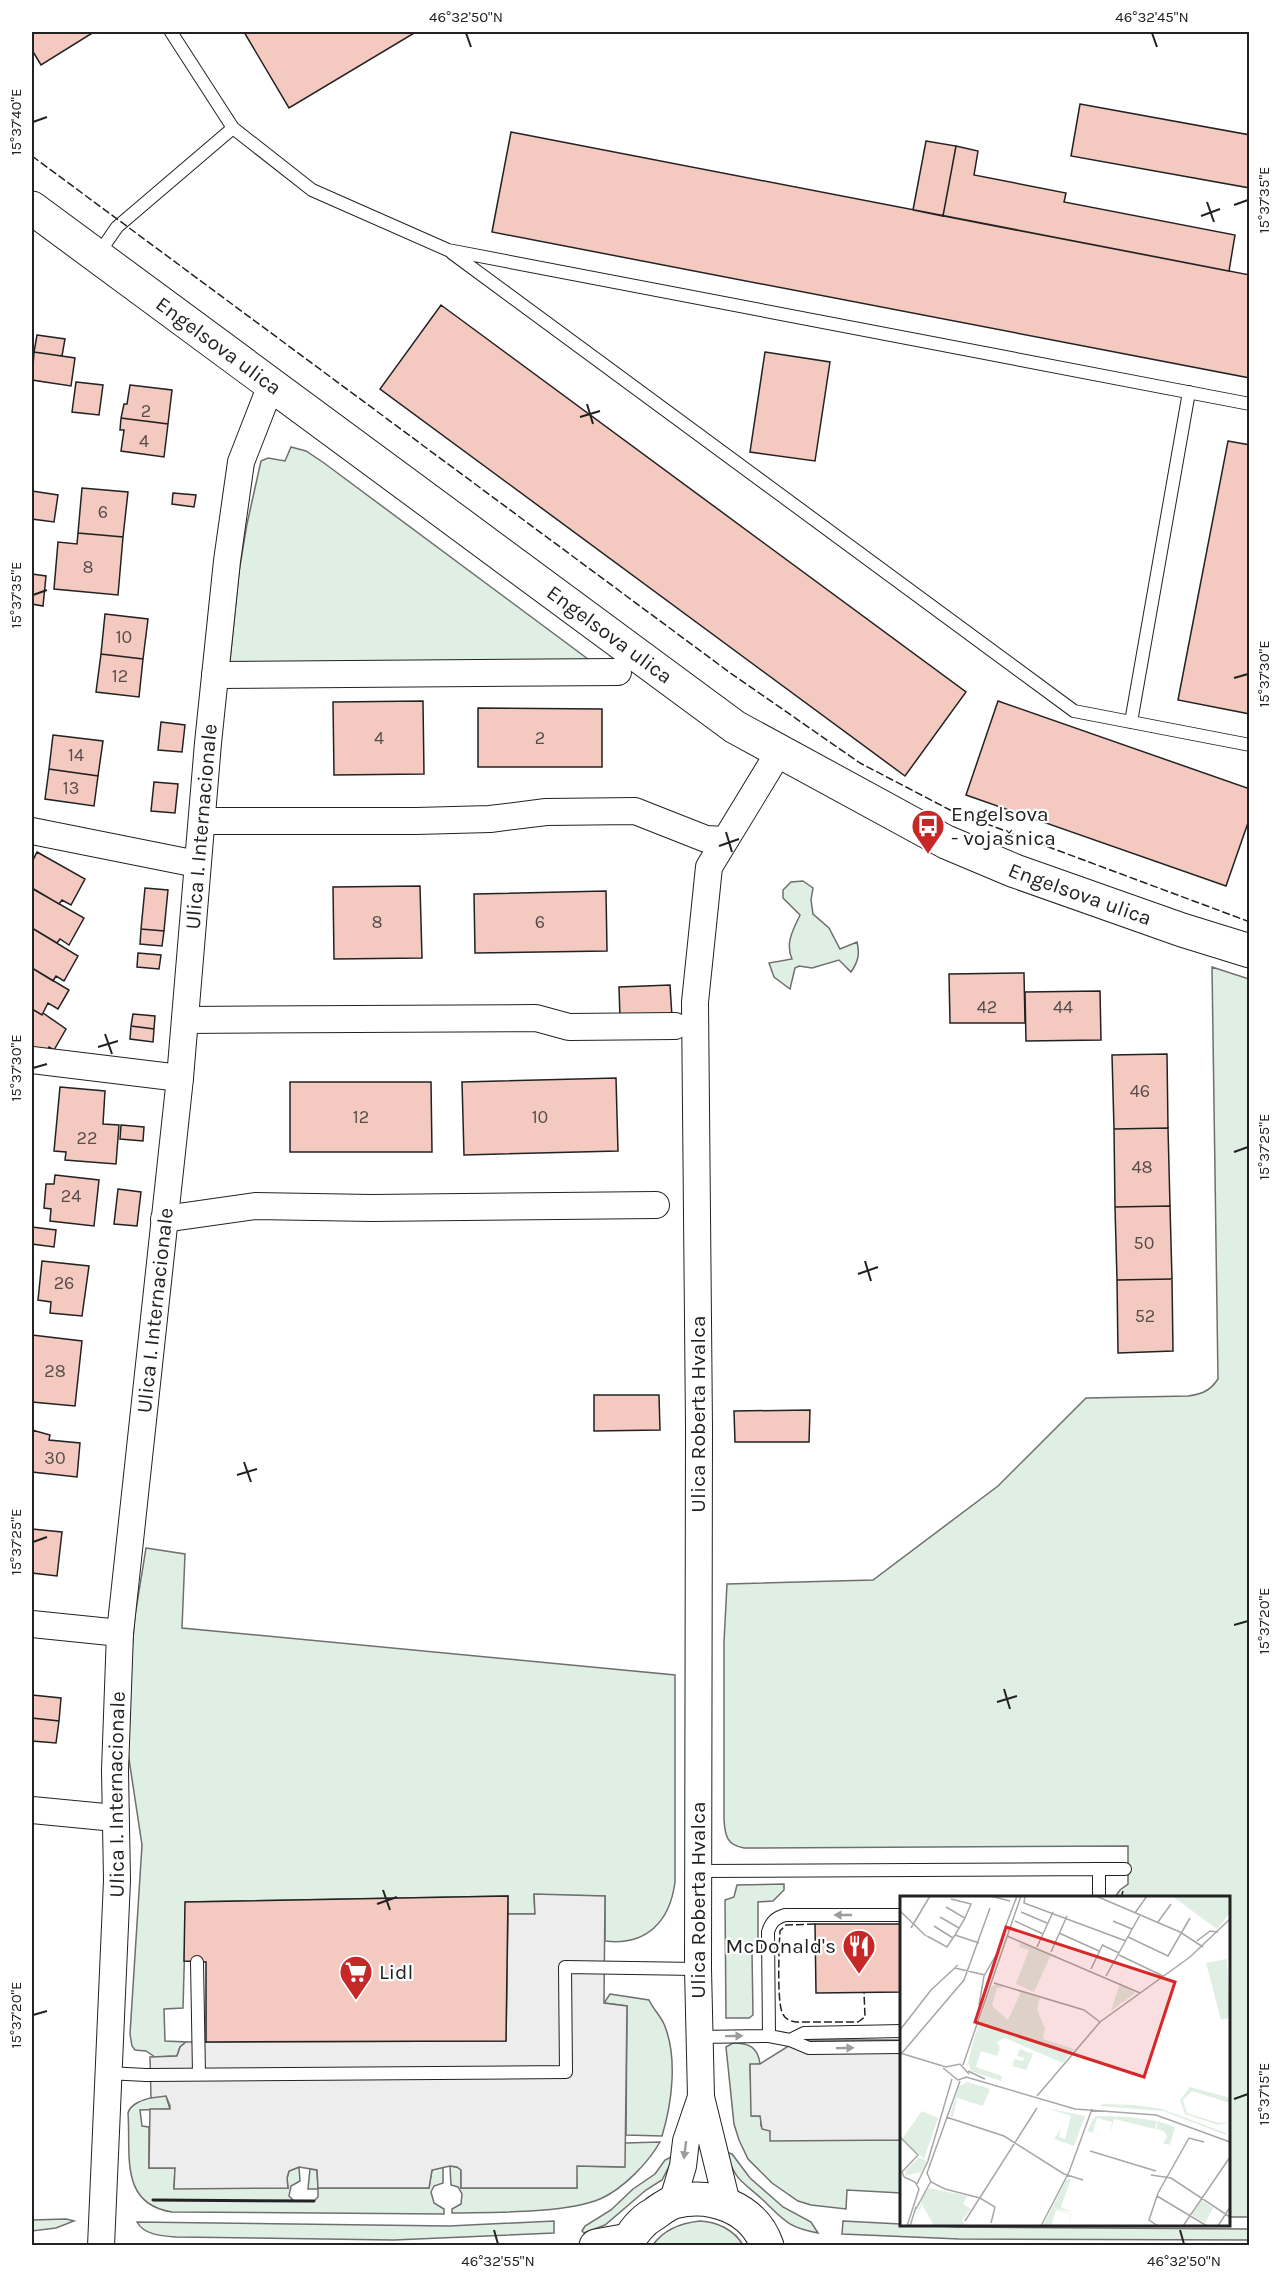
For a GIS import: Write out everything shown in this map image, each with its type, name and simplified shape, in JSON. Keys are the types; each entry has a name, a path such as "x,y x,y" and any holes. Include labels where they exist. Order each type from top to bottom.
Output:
{"street":[{"name":"Engelsova ulica","path":"32,208 709,709 779,752 946,842 1014,871 1182,930 1250,951"},
{"name":"Ulica I. Internacionale","path":"101,2246 117,1880 115,1818 120,1633 180,1078 208,743 227,561 241,462 271,385"},
{"path":"215,675 618,672"},
{"name":"Ulica Roberta Hvalca","path":"700,2097 698,1969 699,1427 695,1002 709,867 779,752"},
{"path":"202,821 490,819 546,812 635,811 706,839 725,840"},
{"path":"32,831 197,864"},
{"path":"185,1020 536,1018 569,1027 675,1026"},
{"path":"32,1060 180,1078"},
{"path":"164,1219 255,1206 372,1208 656,1205"},
{"path":"32,1624 120,1633"},
{"path":"32,1810 115,1818"},
{"path":"672,2203 683,2166 686,2141 700,2097"},
{"path":"700,2097 727,2203"},
{"path":"596,2246 628,2243 645,2219 672,2203 693,2199 727,2203 747,2216 775,2243"}],"lane":[{"path":"171,32 233,128 312,190 448,250 1074,711 1250,745"},
{"path":"96,256 117,227 233,128"},
{"path":"448,250 1250,404"},
{"path":"1131,722 1189,392"},
{"path":"1099,1869 1099,1896"},
{"path":"699,1871 1125,1869"},
{"path":"769,2036 768,1932 771,1923 777,1917 785,1915 900,1915"},
{"path":"196,1962 199,2074"},
{"path":"107,2073 566,2072 565,1967 698,1969"},
{"path":"790,2040 804,2033 900,2031"},
{"path":"699,2037 769,2036 790,2040 809,2049 900,2046"}],"green space":[{"path":"291,447 306,451 324,463 600,668 229,670 239,572 261,461 268,458 285,461"},
{"path":"803,881 813,888 811,900 813,914 829,928 840,949 857,942 858,954 851,972 839,960 812,968 799,966 795,968 790,989 774,977 769,963 792,959 789,947 800,915 783,898 783,890 791,882"},
{"path":"1212,967 1249,979 1249,2217 1230,2217 1230,1896 1116,1896 1128,1884 1128,1846 744,1848 730,1842 725,1831 724,1820 724,1642 727,1584 873,1580 998,1486 1086,1398 1188,1396 1205,1391 1218,1379"},
{"path":"146,1548 185,1554 182,1628 675,1675 675,1882 668,1908 662,1919 644,1935 620,1942 605,1941 605,1896 534,1895 535,1914 508,1914 508,1896 186,1902 183,2008 164,2009 165,2041 186,2042 180,2047 177,2056 155,2057 146,2051 135,2050 130,2034 142,1845 127,1746 129,1684 135,1616"},
{"path":"784,1884 784,1890 773,1901 758,1902 758,1949 752,1952 753,2015 749,2018 726,2018 725,1900 734,1897 737,1885"},
{"path":"610,1994 649,2000 664,2024 671,2051 672,2080 662,2136 626,2135 627,2006 604,2003"},
{"path":"733,2043 748,2045 755,2050 759,2058 760,2064 750,2065 752,2116 761,2116 761,2126 770,2130 771,2140 900,2140 900,2193 847,2190 846,2209 811,2205 798,2201 772,2183 748,2159 739,2140 734,2124 726,2047"},
{"path":"157,2096 166,2096 170,2109 140,2110 142,2126 149,2127 149,2168 175,2168 174,2188 288,2188 289,2171 299,2167 300,2181 291,2186 289,2196 294,2201 314,2201 318,2197 318,2189 308,2189 310,2169 317,2170 318,2188 429,2188 432,2170 443,2167 443,2183 434,2186 431,2192 434,2203 444,2209 444,2214 172,2212 155,2207 143,2199 131,2175 128,2113 132,2106"},
{"path":"660,2142 634,2175 609,2195 600,2199 548,2210 452,2213 452,2209 461,2204 462,2194 458,2187 451,2185 450,2166 461,2170 461,2188 577,2188 576,2166 624,2167 625,2143"},
{"path":"726,2152 732,2154 750,2178 783,2207 811,2222 818,2233 799,2228 781,2218 740,2180"},
{"path":"675,2155 662,2180 646,2190 605,2225 584,2233 582,2231 585,2226 611,2210 633,2189 655,2174 665,2160"},
{"path":"66,2219 74,2221 56,2228 32,2231 32,2220"},
{"path":"554,2221 554,2233 394,2240 176,2237 149,2232 137,2222 449,2226"},
{"path":"700,2221 725,2228 743,2245 653,2245 657,2239 673,2228"},
{"path":"843,2221 900,2224 900,2226 1249,2229 1250,2240 959,2239 842,2234"}],"shaded area":[{"path":"534,1894 605,1896 604,2003 627,2006 625,2167 577,2166 577,2188 461,2188 461,2170 450,2166 432,2170 429,2188 318,2188 317,2170 299,2167 289,2171 288,2188 174,2189 175,2168 149,2168 150,2109 170,2109 166,2096 151,2098 150,2057 177,2056 180,2047 186,2042 506,2041 508,1914 535,1914"},
{"path":"798,2040 900,2040 900,2140 770,2141 770,2131 762,2129 760,2116 751,2116 750,2064 760,2064"}],"building":[{"path":"32,32 94,32 41,65 32,50"},
{"path":"244,32 416,32 289,108"},
{"path":"1080,104 1250,135 1250,188 1071,156"},
{"path":"511,132 1250,275 1250,378 492,232"},
{"path":"926,141 956,146 943,216 913,210"},
{"path":"956,146 978,151 974,175 1066,193 1064,202 1235,235 1229,271 943,216"},
{"path":"441,305 966,692 905,776 380,389"},
{"path":"37,335 65,339 62,356 34,352"},
{"path":"34,352 75,358 71,386 32,380"},
{"path":"765,352 830,362 815,461 750,452"},
{"path":"76,382 103,385 99,415 72,412"},
{"path":"130,385 172,390 168,424 121,418 124,404 127,404"},
{"path":"121,418 168,424 164,457 121,451 124,430 120,430"},
{"path":"1228,441 1250,445 1250,714 1178,700"},
{"path":"82,488 128,492 123,537 78,533"},
{"path":"32,491 58,495 54,522 32,519"},
{"path":"173,493 196,495 194,507 172,504"},
{"path":"78,533 123,537 118,595 54,589 58,542 77,544"},
{"path":"32,574 46,576 43,606 32,604"},
{"path":"105,614 148,619 143,659 101,654"},
{"path":"101,654 143,659 139,697 96,692"},
{"path":"423,701 424,774 334,775 333,702"},
{"path":"998,701 1250,789 1250,817 1226,886 966,795"},
{"path":"478,708 602,709 602,767 478,767"},
{"path":"161,722 185,725 182,752 158,750"},
{"path":"53,735 103,741 98,776 49,769"},
{"path":"49,769 98,776 94,806 45,799"},
{"path":"154,782 178,784 175,813 151,811"},
{"path":"37,852 85,879 71,905 62,900 59,904 32,888 32,862"},
{"path":"420,886 422,958 334,959 333,887"},
{"path":"145,888 168,890 164,931 141,929"},
{"path":"33,889 84,918 69,945 60,939 57,943 32,928"},
{"path":"606,891 607,951 475,953 474,894"},
{"path":"32,928 78,956 64,981 56,976 53,981 32,968"},
{"path":"141,929 164,931 162,946 140,944"},
{"path":"138,953 161,955 159,969 137,967"},
{"path":"32,968 69,990 58,1009 48,1003 42,1015 32,1009"},
{"path":"1024,973 1025,1023 950,1023 949,974"},
{"path":"670,985 672,1017 620,1018 619,987"},
{"path":"1100,991 1101,1040 1026,1041 1025,992"},
{"path":"32,1009 42,1015 43,1013 66,1029 54,1050 49,1047 44,1055 32,1048"},
{"path":"133,1014 155,1016 154,1029 131,1026"},
{"path":"131,1026 154,1029 153,1042 130,1039"},
{"path":"1167,1054 1168,1128 1114,1129 1112,1055"},
{"path":"616,1078 618,1151 464,1155 462,1082"},
{"path":"290,1082 431,1082 432,1152 290,1152"},
{"path":"60,1087 105,1091 103,1124 119,1125 116,1164 65,1160 66,1152 54,1151"},
{"path":"121,1125 144,1127 143,1141 120,1139"},
{"path":"1168,1128 1170,1206 1115,1207 1114,1129"},
{"path":"55,1175 99,1180 94,1226 50,1221 51,1209 44,1208 46,1184 54,1184"},
{"path":"118,1189 141,1192 137,1226 114,1224"},
{"path":"1170,1206 1172,1279 1117,1280 1115,1207"},
{"path":"32,1227 56,1230 54,1247 32,1244"},
{"path":"42,1261 89,1266 82,1316 50,1313 51,1302 38,1300"},
{"path":"1172,1279 1173,1351 1118,1353 1117,1280"},
{"path":"32,1335 82,1341 75,1406 32,1402"},
{"path":"594,1395 659,1395 660,1430 594,1431"},
{"path":"810,1410 809,1442 735,1442 734,1411"},
{"path":"32,1430 50,1435 49,1440 80,1443 77,1477 32,1472"},
{"path":"32,1529 62,1532 57,1576 32,1573"},
{"path":"32,1695 61,1698 59,1721 32,1718"},
{"path":"32,1718 59,1721 56,1743 32,1741"},
{"name":"Lidl","path":"508,1896 506,2041 206,2042 206,1962 184,1961 185,1902"},
{"name":"McDonald's","path":"815,1924 900,1924 900,1992 816,1993"}],"fence":[{"path":"32,156 729,672 860,763 952,811 1250,922"},
{"path":"1122,1896 1123,1891"},
{"path":"815,1924 786,1925 780,1931 779,1997 784,2016 796,2022 858,2022 865,2017 864,1992"}],"wall":[{"path":"153,2200 314,2201"}],"place":[{"name":"Engelsova - vojašnica","path":"928,855"},
{"name":"McDonald's","path":"859,1975"},
{"name":"Lidl","path":"356,2001"}]}
